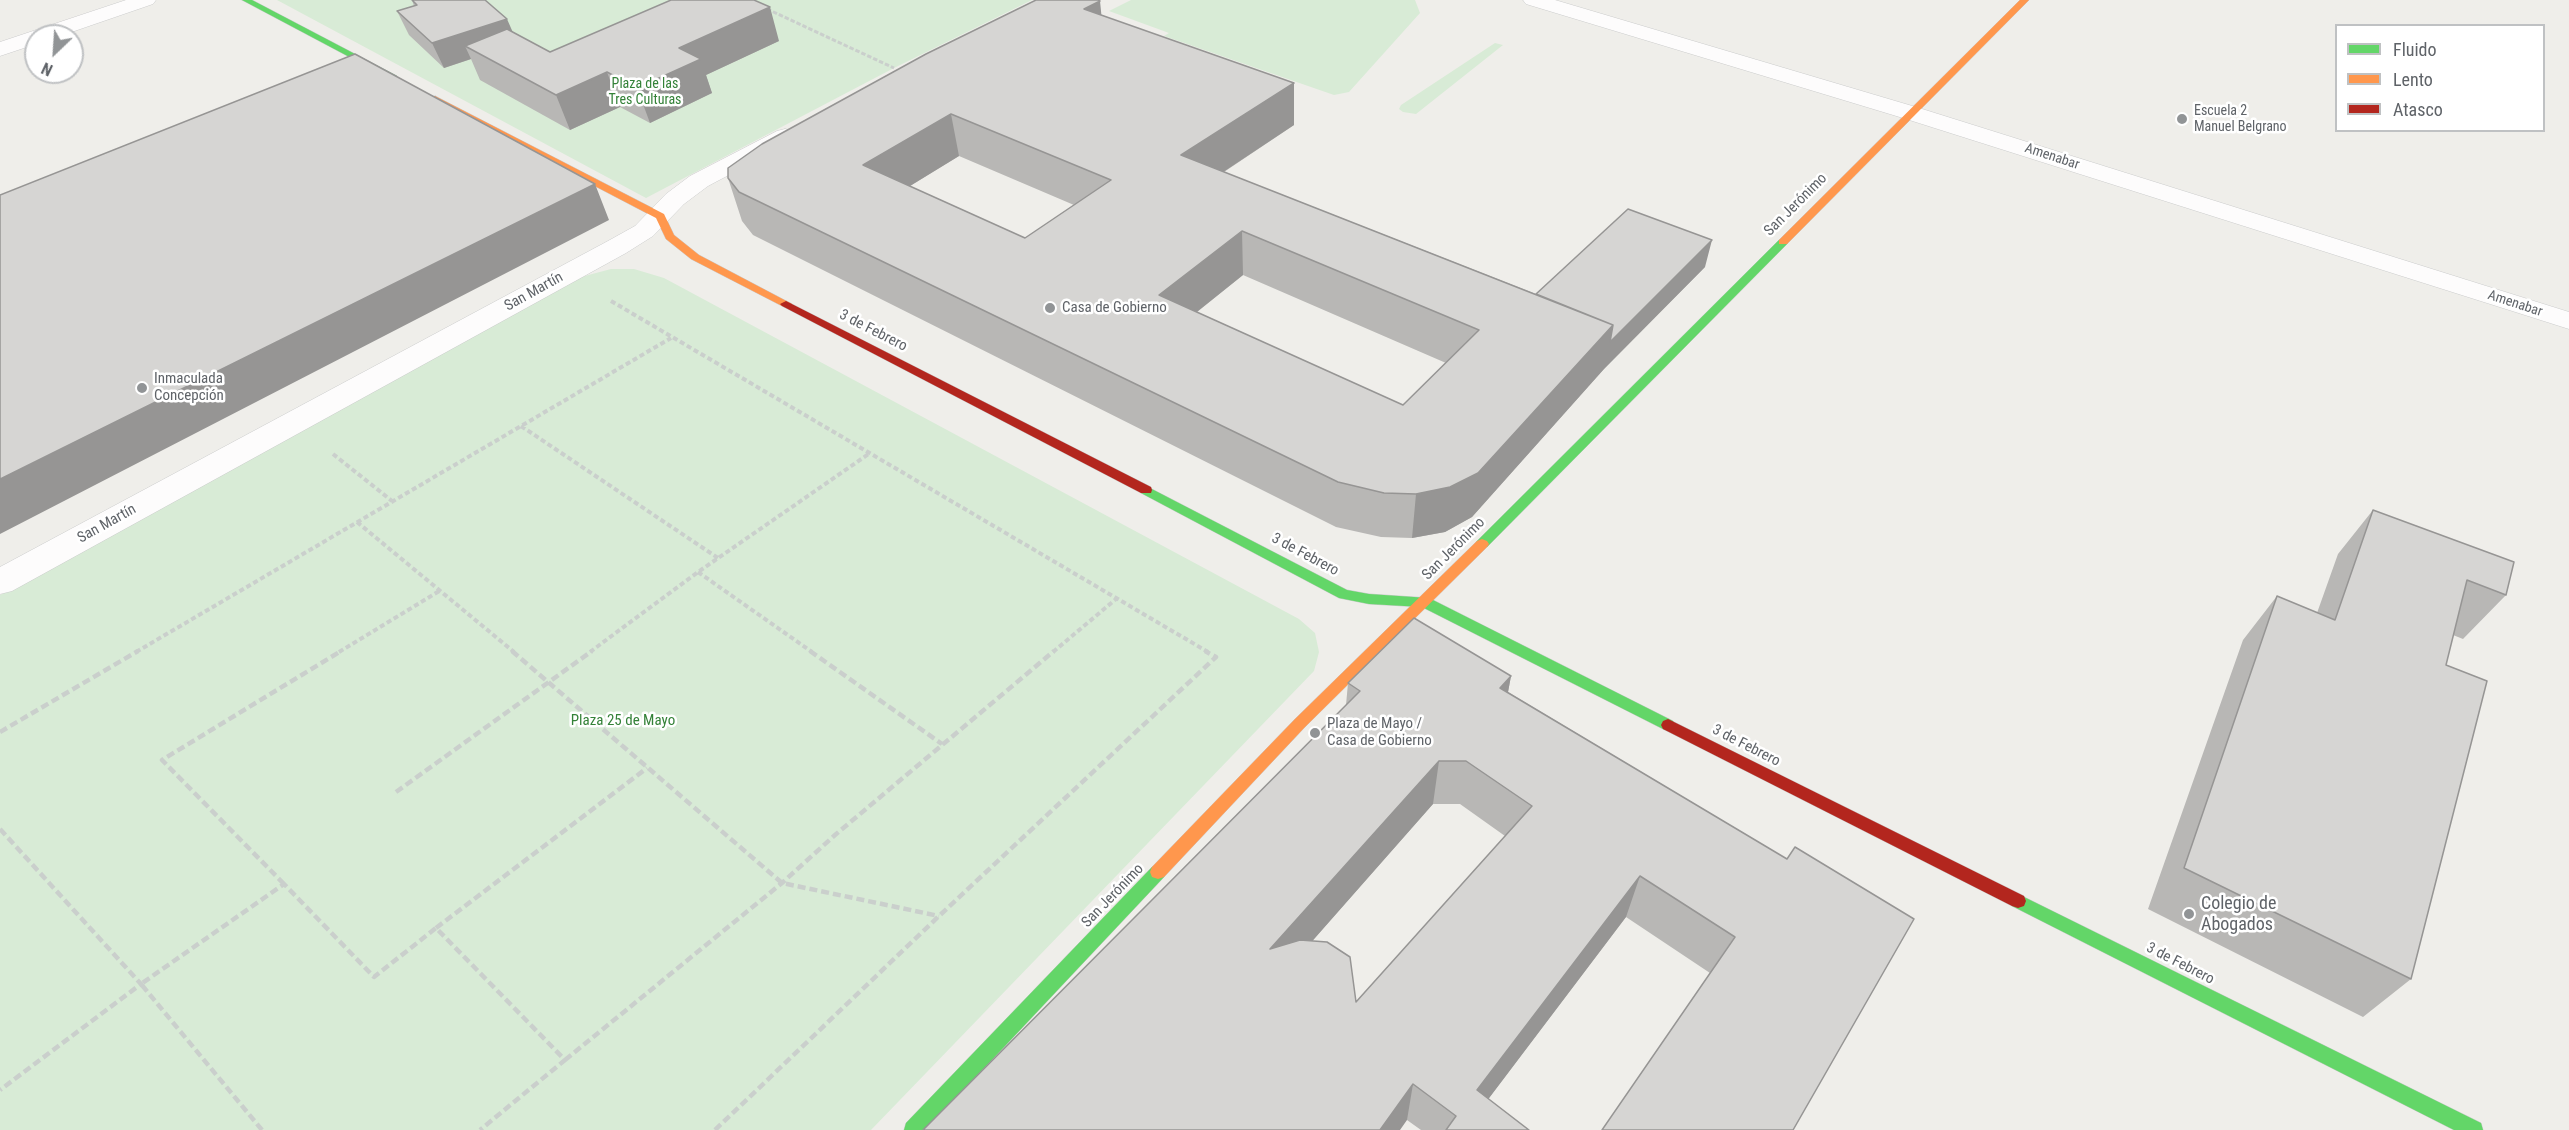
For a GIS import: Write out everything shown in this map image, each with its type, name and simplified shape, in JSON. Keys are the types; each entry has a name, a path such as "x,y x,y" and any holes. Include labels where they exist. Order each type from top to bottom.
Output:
{"street":[{"path":"76,24 146,0"},
{"path":"246,0 405,83"},
{"name":"Amenabar","path":"1533,0 1911,113 2569,321"},
{"name":"San Jerónimo","path":"914,1130 1300,723 1424,602 2025,0"},
{"path":"0,49 24,41"},
{"path":"426,94 660,216"},
{"name":"San Martín","path":"0,582 617,247 644,231 675,200 699,181 808,125"},
{"name":"3 de Febrero","path":"660,216 670,237 695,257 1290,565 1324,585 1344,594 1369,599 1424,602 2474,1130"}],"path":[{"path":"758,5 894,68"},
{"path":"608,299 1216,657 939,915 716,1130"},
{"path":"0,732 671,338"},
{"path":"521,426 718,558"},
{"path":"328,450 392,501"},
{"path":"396,792 698,572 870,453"},
{"path":"357,522 550,681 647,768 782,883 939,915"},
{"path":"698,572 942,744"},
{"path":"441,590 162,760 374,977 647,768"},
{"path":"480,1130 782,883 942,744 1116,599"},
{"path":"0,829 141,984 262,1130"},
{"path":"0,1090 141,984 284,884"},
{"path":"436,928 564,1060"}],"green space":[{"name":"Plaza de las Tres Culturas","path":"277,0 1032,0 894,68 646,198"},
{"path":"1131,0 1415,0 1420,13 1349,92 1334,95 1164,36 1169,33 1109,11"},
{"path":"1495,43 1503,45 1416,114 1399,109 1401,105"},
{"name":"Plaza 25 de Mayo","path":"611,269 634,269 664,278 1299,619 1315,633 1319,652 1314,671 871,1130 0,1130 0,595 581,277"}],"building":[{"path":"412,0 485,0 507,19 432,43 397,11 417,5"},
{"path":"671,0 754,0 770,7 679,48 701,59 637,88 607,72 556,95 465,46 507,29 550,52"},
{"path":"1036,0 1098,0 1100,1 1084,9 1294,83 1181,155 1613,325 1478,473 1450,487 1416,494 1384,493 1338,482 739,192 728,178 728,168 762,144 926,54","holes":["951,114 1111,180 1025,238 863,165","1242,231 1479,330 1403,405 1159,295"]},
{"name":"Inmaculada Concepción","path":"355,54 595,184 0,479 0,195"},
{"path":"1628,209 1712,240 1610,342 1613,325 1536,294"},
{"path":"2373,510 2514,562 2506,595 2467,580 2446,665 2487,681 2411,979 2184,868 2277,596 2335,620"},
{"path":"1414,618 1511,676 1500,688 1787,859 1795,847 1914,919 1793,1130 1602,1130 1735,937 1640,876 1477,1090 1529,1130 1446,1130 1456,1116 1413,1084 1380,1130 923,1130 1360,691 1348,683","holes":["1439,761 1466,761 1532,806 1356,1002 1350,957 1327,942 1300,940 1270,949"]}],"traffic: fast":[{"path":"246,0 392,76"},
{"path":"1482,544 1783,242"},
{"path":"1146,490 1344,594 1369,599 1424,602 1668,725"},
{"path":"913,1130 1158,872"},
{"path":"2018,901 2474,1130"}],"traffic: slow":[{"path":"1783,242 2025,0"},
{"path":"435,99 660,216 670,237 695,257 786,304"},
{"path":"1158,872 1300,723 1482,544"}],"traffic: jam":[{"path":"786,304 1146,490"},
{"path":"1668,725 2018,901"}],"place":[{"name":"Escuela 2 Manuel Belgrano","path":"2182,119"},
{"name":"Casa de Gobierno","path":"1050,308"},
{"name":"Inmaculada Concepción","path":"142,388"},
{"name":"Plaza de Mayo / Casa de Gobierno","path":"1315,733"},
{"name":"Colegio de Abogados","path":"2189,914"}]}
